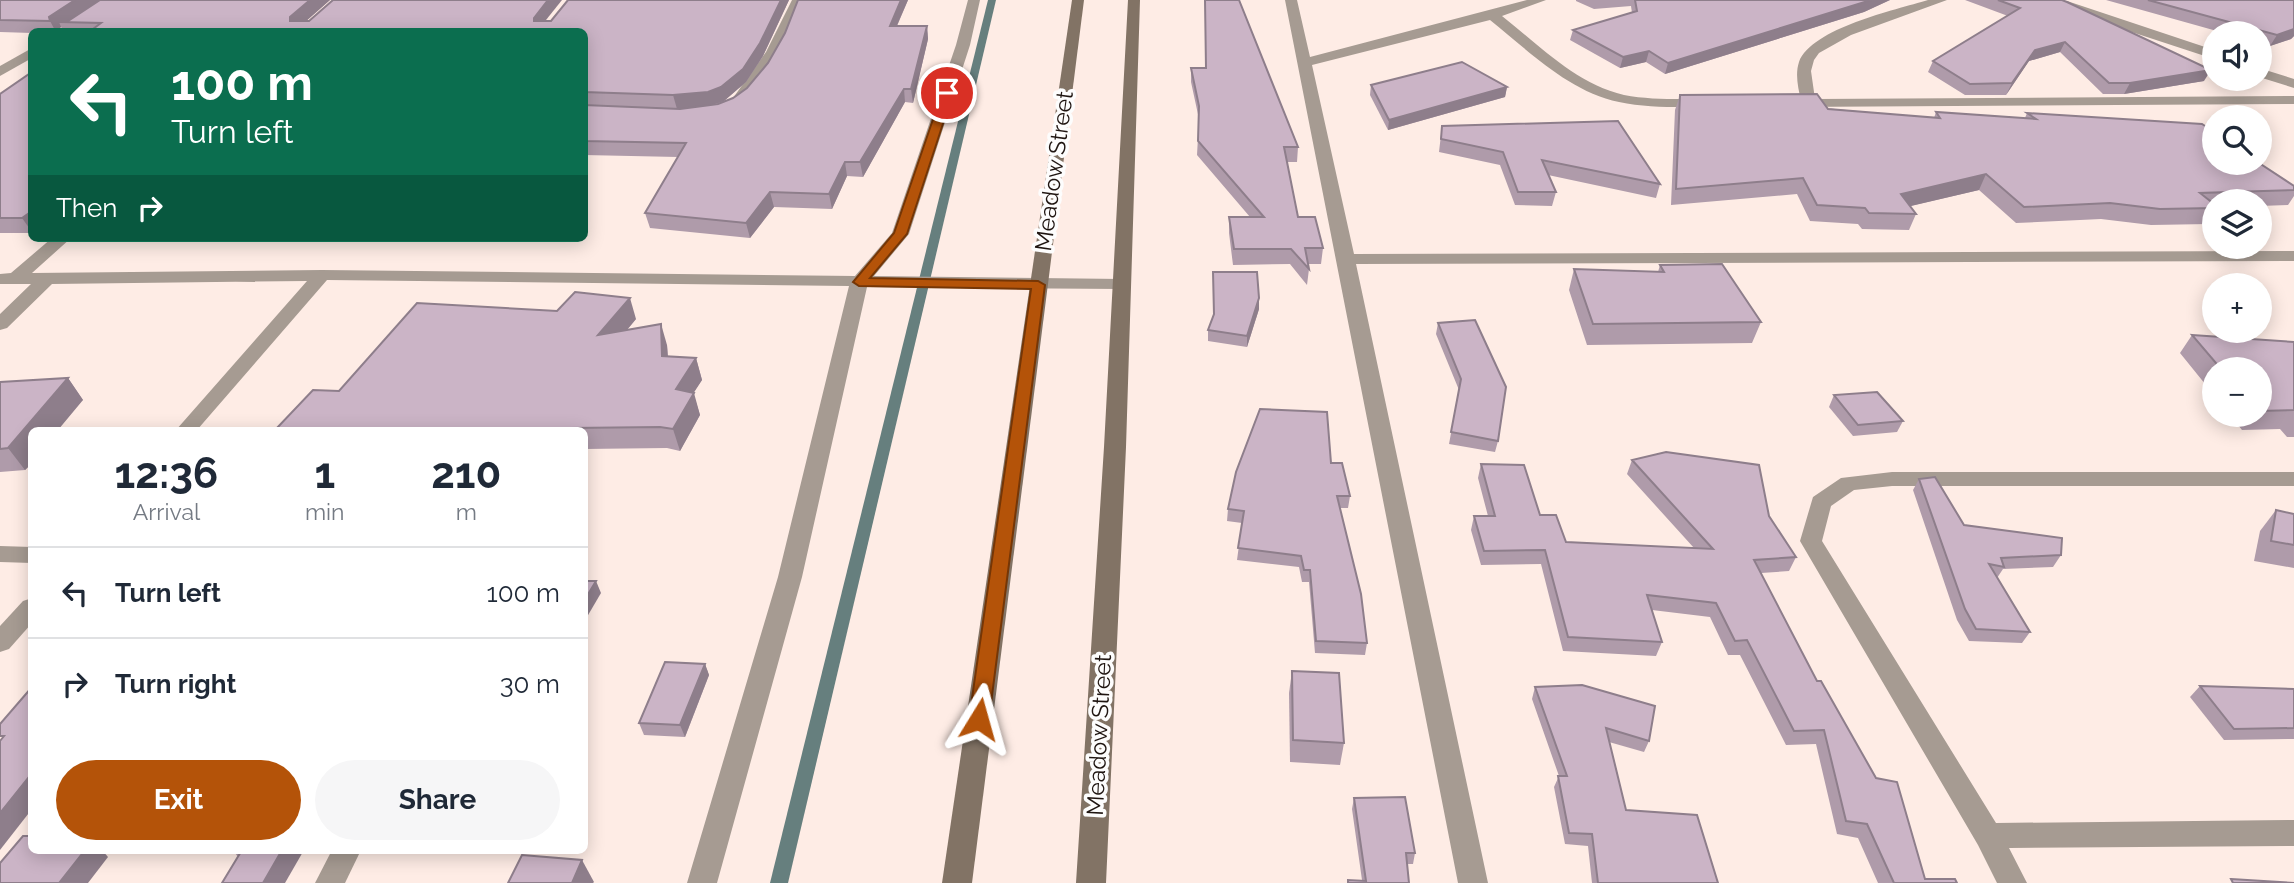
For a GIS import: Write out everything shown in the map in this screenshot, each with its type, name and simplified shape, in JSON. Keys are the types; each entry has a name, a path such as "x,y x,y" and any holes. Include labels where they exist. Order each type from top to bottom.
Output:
{"street":[{"path":"728,107 750,88 798,0"},
{"path":"702,883 790,577 870,282 901,234 963,45 974,0"},
{"name":"Meadow Street","path":"957,883 1078,0"},
{"name":"Meadow Street","path":"1091,883 1134,0"},
{"path":"1290,0 1346,259 1473,883"},
{"path":"1302,63 1492,15 1540,0"},
{"path":"1810,104 1804,77 1807,60 1815,48 1848,31 1941,0"},
{"path":"2040,0 2062,4 2202,51"},
{"path":"1492,15 1571,76 1592,88 1617,97 1656,103 1726,103"},
{"path":"0,72 28,54"},
{"path":"2272,76 2294,84"},
{"path":"1782,103 2294,100"},
{"path":"8,279 57,242"},
{"path":"1346,259 2294,256"},
{"path":"189,427 321,275"},
{"path":"8,279 321,275 1122,284"},
{"path":"0,324 47,279"},
{"path":"2012,883 1988,836 1811,541 1821,502 1849,483 1892,479 2294,478"},
{"path":"0,554 28,555"},
{"path":"0,642 28,611"},
{"path":"1988,836 2294,833"},
{"path":"330,883 345,854"}],"building":[{"path":"0,0 75,0 49,17 50,21 0,20"},
{"path":"100,0 310,0 290,17 290,21 309,21 333,0 548,0 534,21 551,21 568,0 781,0 760,43 743,69 721,87 708,92 673,95 588,92 588,28 94,28 101,23 59,22 68,21"},
{"path":"798,0 901,0 890,26 927,26 911,89 904,89 860,162 845,162 829,194 770,192 746,223 645,213 686,143 588,141 588,105 680,109 718,104 747,88 768,63 785,33"},
{"path":"1205,0 1239,0 1298,147 1284,147 1298,217 1315,217 1323,248 1305,248 1309,269 1291,249 1234,249 1229,217 1264,217 1198,141 1199,106 1191,68 1206,68"},
{"path":"1635,0 1871,0 1668,63 1649,51 1623,57 1573,30 1637,11"},
{"path":"1998,0 2062,0 2202,66 2202,71 2130,83 2109,83 2065,42 2035,50 2012,83 1970,84 1933,61 2020,8"},
{"path":"2148,0 2294,0 2294,29 2277,35 2272,34 2272,21 2225,21"},
{"path":"1462,62 1507,87 1389,120 1371,85"},
{"path":"28,75 28,214 22,218 0,218 0,94"},
{"path":"1817,94 1828,109 1940,118 1936,112 2036,119 2027,113 2202,124 2202,175 2272,175 2272,172 2294,186 2294,190 2202,189 2202,208 2160,209 2110,203 2024,207 1986,174 1901,194 1916,214 1869,213 1865,208 1817,205 1803,178 1676,189 1680,95"},
{"path":"1618,121 1660,184 1542,160 1556,192 1518,192 1503,152 1441,139 1442,126"},
{"path":"1722,264 1761,322 1593,324 1574,269 1664,272 1660,265"},
{"path":"1213,272 1257,272 1259,298 1247,336 1208,330 1214,314"},
{"path":"575,292 630,298 598,335 661,324 662,356 696,358 676,389 694,393 673,429 278,427 313,390 339,391 417,303 557,311"},
{"path":"1475,320 1506,387 1498,441 1451,432 1461,379 1438,323"},
{"path":"2192,335 2202,336 2202,343 2294,342 2294,410 2272,411 2272,357 2211,357"},
{"path":"68,378 8,448 0,449 0,382"},
{"path":"1877,392 1903,421 1858,425 1834,395"},
{"path":"1260,409 1327,412 1331,463 1342,463 1350,496 1337,496 1361,594 1367,643 1316,641 1310,570 1304,570 1301,556 1238,548 1244,511 1228,509 1236,472"},
{"path":"1666,452 1759,465 1769,516 1796,557 1754,560 1817,681 1821,681 1876,778 1897,782 1925,879 1955,879 1957,883 1894,883 1867,824 1846,821 1824,730 1794,731 1747,640 1735,641 1716,603 1647,595 1662,642 1568,637 1545,550 1484,551 1474,516 1495,516 1481,464 1524,465 1540,515 1556,515 1566,542 1713,549 1632,460"},
{"path":"1935,477 1964,525 2062,538 2061,555 2001,558 2004,567 1989,564 2030,632 1976,629 1965,609 1919,479"},
{"path":"2276,510 2294,514 2294,545 2271,541"},
{"path":"588,581 596,581 588,594"},
{"path":"665,662 705,664 680,725 639,723"},
{"path":"1292,671 1339,673 1344,743 1293,740"},
{"path":"1582,685 1655,706 1649,741 1606,728 1626,810 1697,815 1718,883 1598,883 1592,834 1569,833 1558,776 1567,776 1535,687"},
{"path":"2200,686 2294,689 2294,728 2234,729"},
{"path":"28,692 28,778 0,813 0,741 4,736 0,736 0,724"},
{"path":"1405,797 1415,853 1406,853 1409,883 1348,883 1348,880 1366,881 1354,798"},
{"path":"23,836 28,836 28,854 82,854 59,883 0,883 0,863"},
{"path":"240,854 280,854 263,883 222,883"},
{"path":"522,855 582,860 572,883 508,883"},
{"path":"2231,879 2294,883 2233,883"}],"waterway":[{"path":"779,883 992,0"}],"route":[{"path":"947,93 901,234 859,282 1038,285 979,719"}]}
